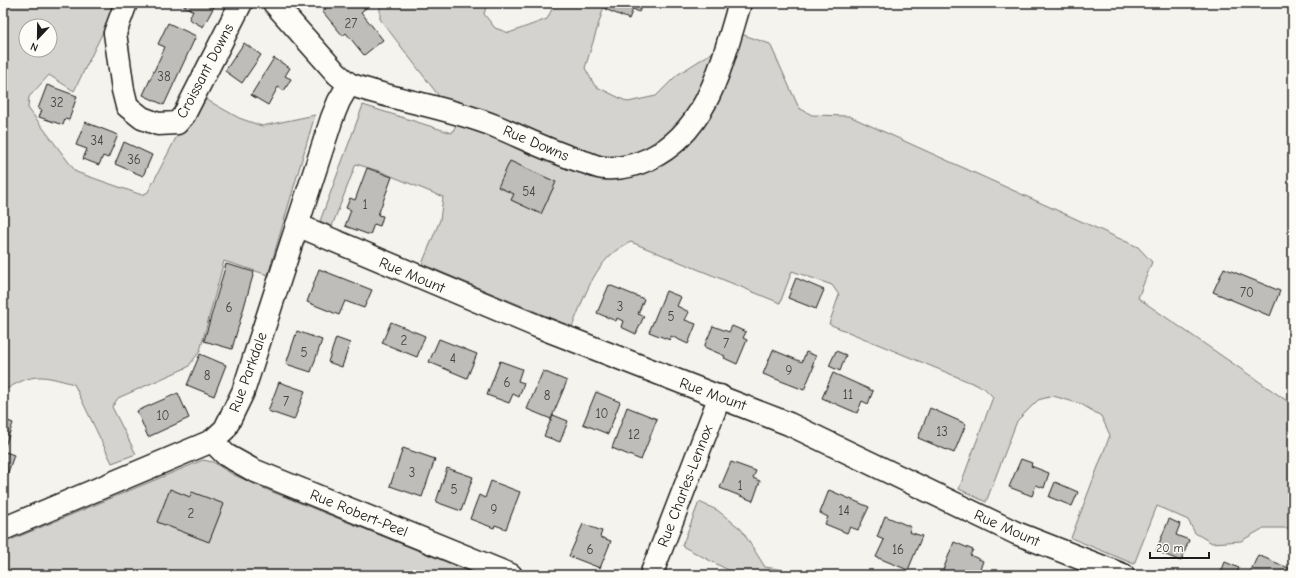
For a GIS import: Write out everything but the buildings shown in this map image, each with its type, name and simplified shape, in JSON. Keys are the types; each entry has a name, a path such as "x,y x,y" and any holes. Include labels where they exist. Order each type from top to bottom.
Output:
{"street":[{"name":"Croissant Downs","path":"126,3 119,18 115,34 124,95 127,106 142,118 158,124 177,123 184,115 241,3"},
{"name":"Rue Downs","path":"274,3 337,74 349,84 493,126 570,158 604,168 622,167 643,162 661,153 681,138 697,119 709,96 740,3"},
{"name":"Rue Parkdale","path":"3,529 212,441 225,429 243,392 332,118 339,100 349,84"},
{"name":"Rue Mount","path":"298,225 537,326 789,424 1016,533 1122,575"},
{"name":"Rue Charles-Lennox","path":"651,575 720,396"},
{"name":"Rue Robert-Peel","path":"212,441 226,455 253,470 511,575"}],"shaded area":[{"path":"3,3 115,3 102,34 74,91 49,75 29,97 28,108 76,172 142,195 148,192 194,103 207,100 239,118 262,126 315,115 268,275 224,261 200,351 188,367 118,398 112,407 136,454 112,463 74,384 45,377 38,377 31,378 3,391"},
{"path":"380,3 487,3 484,14 495,28 509,33 547,19 555,3 605,3 585,68 595,86 628,102 656,96 677,75 741,34 770,44 799,108 812,115 849,116 1138,247 1152,262 1138,298 1293,405 1293,528 1264,528 1241,541 1212,543 1195,533 1188,520 1157,506 1134,564 1071,538 1110,435 1101,416 1081,404 1053,396 1038,400 1017,421 986,502 959,489 993,397 984,388 829,324 839,295 832,285 792,271 780,303 631,242 619,248 600,267 587,290 572,327 422,264 440,220 443,197 379,171 356,164 332,226 320,221 363,105 452,133 458,121 380,19"},
{"path":"203,460 213,462 232,474 270,491 479,575 3,575 3,543"},
{"path":"699,502 717,510 741,529 765,567 790,571 798,575 732,575 730,571 682,546"}]}
